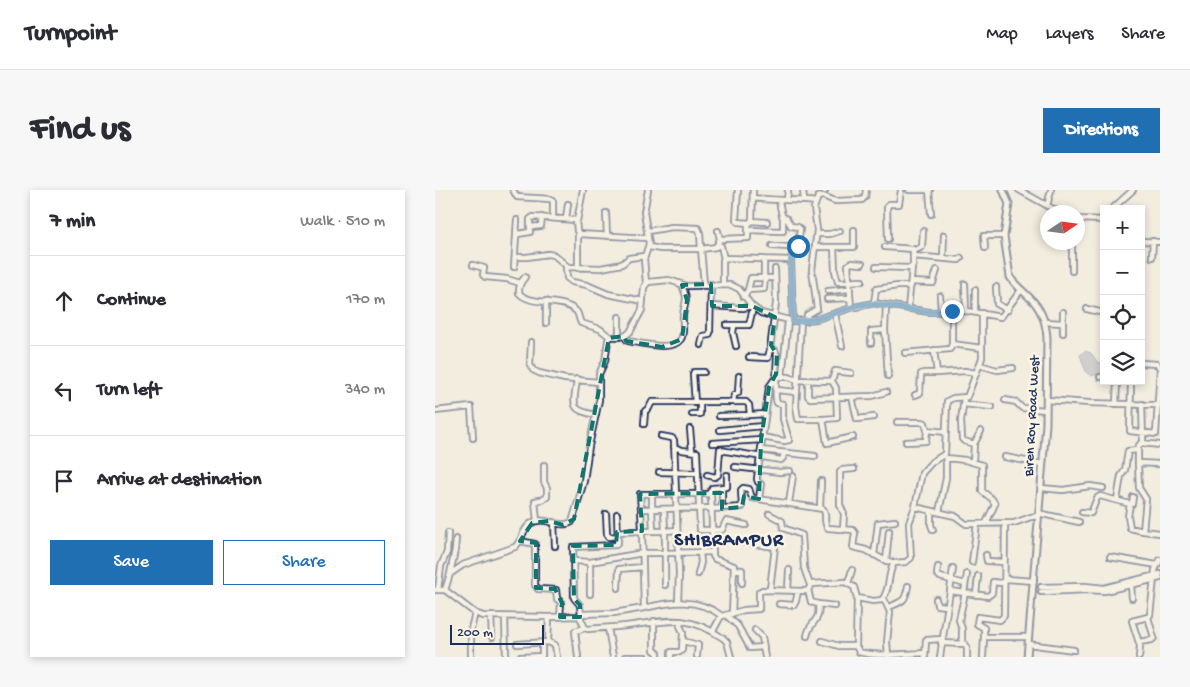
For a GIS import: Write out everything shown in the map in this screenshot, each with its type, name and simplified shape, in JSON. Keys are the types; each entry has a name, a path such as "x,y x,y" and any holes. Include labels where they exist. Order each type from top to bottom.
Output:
{"main road":[{"name":"Biren Roy Road West","path":"1003,190 1009,204 1005,236 1010,277 1037,306 1045,322 1047,338 1047,400 1034,581 1038,590 1027,657"}],"street":[{"path":"513,190 517,197 551,199 553,201 553,218"},
{"path":"578,268 577,221 583,190"},
{"path":"610,338 630,332 642,310 645,256 649,247 644,212 648,190"},
{"path":"739,190 736,220 738,222 767,222"},
{"path":"720,240 747,239 753,190"},
{"path":"787,200 788,190"},
{"path":"803,190 804,201"},
{"path":"851,373 835,371 832,381 835,387 837,418 798,419 796,392 804,321 807,315 817,309 812,270 817,234 814,212 816,202 824,192 833,201 862,200 865,197 866,190"},
{"path":"888,239 887,207 888,205 899,204 901,190"},
{"path":"909,190 930,190 931,214"},
{"path":"1019,190 1045,205"},
{"path":"1047,205 1051,190"},
{"path":"1116,205 1133,190"},
{"path":"753,198 816,202"},
{"path":"749,230 783,231 783,217 779,201"},
{"path":"566,219 568,204"},
{"path":"606,213 607,236"},
{"path":"517,234 530,232 531,217 577,221"},
{"path":"531,227 541,226 542,217"},
{"path":"782,377 791,321 791,260 793,250 798,246 800,228 791,226 787,219 783,217"},
{"path":"1085,219 1100,219"},
{"path":"514,268 517,220"},
{"path":"648,231 672,227 698,228 704,284"},
{"path":"815,247 854,247 853,230"},
{"path":"649,247 661,249 716,247 720,240 718,231"},
{"path":"817,234 830,234 840,231"},
{"path":"908,309 913,254 914,249 921,248 923,231"},
{"path":"578,233 649,238"},
{"path":"943,235 943,258"},
{"path":"985,248 984,236 1005,236"},
{"path":"1145,241 1160,242"},
{"path":"1151,257 1153,241"},
{"path":"721,246 724,259 723,284"},
{"path":"772,246 789,247 793,250"},
{"path":"834,247 837,280 841,282 862,281"},
{"path":"885,248 911,248 913,254"},
{"path":"1072,250 1072,271"},
{"path":"515,257 551,254 566,266 601,268 622,264 628,258 638,255 645,256"},
{"path":"913,254 959,260 961,258"},
{"path":"724,259 791,260"},
{"path":"748,290 765,289 764,259"},
{"path":"851,308 849,264 862,264"},
{"path":"473,265 484,268 483,276 485,277 507,279 520,283"},
{"path":"566,266 567,278 572,282 616,296 643,301"},
{"path":"876,267 912,268"},
{"path":"749,356 768,358 775,317 775,269"},
{"path":"874,304 876,288 933,283 937,270"},
{"path":"525,277 520,283 520,295 535,301 555,302 573,309 578,313 581,323 600,329 610,338"},
{"path":"744,297 751,278 775,278"},
{"path":"645,283 669,280 687,286 723,284 735,286 753,307 761,313 791,321 804,321 835,314 851,308 874,304 929,312 966,311 1001,317 1021,290"},
{"path":"619,318 621,336 626,341 662,346 679,340 682,337 683,315 687,301 682,284"},
{"path":"701,345 703,336 710,334 711,284"},
{"path":"965,284 966,311"},
{"path":"996,287 997,304 1008,310"},
{"path":"828,291 850,289"},
{"path":"975,290 975,312"},
{"path":"940,296 941,312"},
{"path":"827,299 850,298"},
{"path":"546,301 546,322"},
{"path":"712,306 753,307"},
{"path":"886,306 885,330 888,376"},
{"path":"726,324 749,325 753,307"},
{"path":"1087,309 1100,312"},
{"path":"905,353 950,349 952,344 952,311"},
{"path":"1063,312 1063,332"},
{"path":"939,512 946,478 947,401 953,398 964,398 969,394 980,365 982,313"},
{"path":"835,314 842,346"},
{"path":"1045,322 1070,326"},
{"path":"735,325 733,334 736,346"},
{"path":"871,344 871,331 885,330"},
{"path":"450,574 467,564 515,547 527,526 537,521 569,524 574,519 584,481 596,415 600,391 599,374 605,361 608,340 610,338"},
{"path":"531,342 530,362 533,370 565,379 599,382"},
{"path":"952,344 982,348"},
{"path":"712,443 762,439 788,441 783,419 783,404 776,401 777,355 775,350 770,349"},
{"path":"934,350 937,373"},
{"path":"1131,385 1130,431 1157,433 1159,365 1145,363"},
{"path":"980,365 997,370 1013,368"},
{"path":"692,414 700,414 693,374 694,372 704,372"},
{"path":"915,396 920,393 921,374 976,373"},
{"path":"733,402 734,395 738,393 739,376"},
{"path":"776,377 808,381 832,381"},
{"path":"759,499 761,484 757,481 763,426 769,387 776,377"},
{"path":"577,379 574,401 577,409 596,415"},
{"path":"808,381 809,397 872,396 886,392"},
{"path":"1116,404 1117,385"},
{"path":"777,390 796,392"},
{"path":"852,397 857,419 874,417"},
{"path":"964,398 961,421 962,439 974,444"},
{"path":"1005,400 1016,402 1022,408 1046,410"},
{"path":"1047,400 1089,404 1159,405"},
{"path":"644,424 645,411 649,408 651,402 748,402 750,414"},
{"path":"963,404 991,407"},
{"path":"1142,404 1143,433 1142,443 1139,444 1138,450 1138,464 1139,488 1146,499 1143,531"},
{"path":"435,411 471,407 473,438"},
{"path":"719,416 765,414"},
{"path":"823,419 827,443 853,437"},
{"path":"897,422 925,423 927,430 926,441 906,442"},
{"path":"720,430 763,426"},
{"path":"690,429 692,451"},
{"path":"927,430 946,432"},
{"path":"973,462 974,444 981,431"},
{"path":"661,436 673,438 674,447 679,574 678,602"},
{"path":"720,450 781,460 783,458 777,440"},
{"path":"707,475 717,476 720,442"},
{"path":"1142,443 1160,445"},
{"path":"674,447 697,452 700,530 721,530 726,521 746,525"},
{"path":"761,450 815,456"},
{"path":"1117,500 1121,476 1126,468 1127,452 1138,450"},
{"path":"641,509 723,509 742,507 741,490 743,488 749,489 751,497 825,510 825,524 827,528 855,531 853,547 874,554 886,561 894,563 906,562 911,558 909,523 915,507 921,477 924,469 932,462 945,456 982,465 982,491 995,504 987,523"},
{"path":"1005,457 1042,464"},
{"path":"1138,464 1160,464"},
{"path":"537,521 535,501 545,499 547,496 547,488 544,482 544,465"},
{"path":"735,467 791,474 789,503"},
{"path":"843,530 844,514 840,505 840,472 842,470 854,469"},
{"path":"659,472 698,473"},
{"path":"709,494 712,488 727,486 727,475"},
{"path":"820,508 821,481"},
{"path":"1041,488 1063,490 1090,486 1103,488"},
{"path":"722,487 723,509"},
{"path":"644,608 640,494 709,494"},
{"path":"652,494 653,531"},
{"path":"709,494 711,496 715,560 732,564 734,569 732,614"},
{"path":"1082,512 1091,513 1097,498 1100,496 1130,504"},
{"path":"1133,497 1128,516 1129,527 1160,533"},
{"path":"915,507 955,516 966,524 1014,523 1038,514 1079,522"},
{"path":"664,509 665,585"},
{"path":"931,511 933,530"},
{"path":"606,514 607,534 609,537 642,531 677,530"},
{"path":"585,628 580,605 574,598 574,546 616,545 618,534 617,514"},
{"path":"769,514 782,521 783,528 802,535 804,568 811,602 835,606"},
{"path":"874,554 878,523 895,521"},
{"path":"554,522 555,546"},
{"path":"983,657 984,628 978,626 977,619 980,617 1001,620 1003,618 1005,523"},
{"path":"972,562 977,524"},
{"path":"886,561 889,532"},
{"path":"448,533 447,552 441,566 437,590 445,590 475,613 483,616 549,618 614,613 678,602 699,606 724,615 738,626 750,648 764,648"},
{"path":"445,590 455,550 455,539"},
{"path":"520,541 533,543 536,546 535,586 538,589 556,590 557,599 561,602 560,617"},
{"path":"734,541 775,547 770,589"},
{"path":"574,561 590,562 643,553 713,552"},
{"path":"697,574 701,562 701,553"},
{"path":"986,555 987,561 1004,562"},
{"path":"1110,557 1157,565"},
{"path":"1139,642 1154,638 1148,617 1157,576 1157,565 1160,560"},
{"path":"590,562 590,594"},
{"path":"884,599 890,581 890,570 894,563"},
{"path":"618,588 619,570 643,567"},
{"path":"937,567 938,576 965,584"},
{"path":"940,657 953,568"},
{"path":"734,569 742,570 741,582"},
{"path":"788,590 789,570"},
{"path":"848,583 852,570"},
{"path":"962,644 962,626 959,620 967,574"},
{"path":"976,594 978,576"},
{"path":"1038,590 1105,591 1157,576"},
{"path":"1038,590 1085,586 1104,588 1157,576"},
{"path":"950,591 990,595 993,582 1001,583 1007,578 1034,581"},
{"path":"713,631 720,618 724,615 744,610 759,609 760,590 798,591 843,582 848,583 855,589 857,598 856,646 862,654 888,656 925,655 926,640 967,645 967,657"},
{"path":"1131,585 1132,598"},
{"path":"889,607 904,600 908,586"},
{"path":"779,604 794,605 798,591"},
{"path":"857,598 876,601 884,599"},
{"path":"884,599 889,607 891,617 887,642 888,656"},
{"path":"936,599 937,605 947,606"},
{"path":"807,636 810,626 818,616 817,604"},
{"path":"471,657 471,629 475,613"},
{"path":"491,616 492,637"},
{"path":"505,617 506,657"},
{"path":"1139,657 1139,642 1132,621 1148,617"},
{"path":"548,642 549,618"},
{"path":"578,657 575,631 585,628 608,628 654,621 681,621 696,623 713,631 727,642 731,657"},
{"path":"654,621 654,650 658,653 658,657"},
{"path":"671,657 671,652 682,651 683,630 680,626 681,621"},
{"path":"608,628 613,657"},
{"path":"755,630 762,637 765,657"},
{"path":"985,636 1029,637"},
{"path":"683,641 698,645 697,656"},
{"path":"822,641 839,646 856,646"},
{"path":"517,644 548,642 555,645 557,657"},
{"path":"520,657 542,656 542,643"},
{"path":"1028,644 1074,650"},
{"path":"625,657 645,657"}],"highlighted area":[{"path":"711,284 712,306 752,306 775,317 771,345 777,355 776,374 769,387 761,440 759,499 744,496 742,507 722,509 722,493 640,494 642,531 617,532 616,545 573,546 574,599 580,605 580,617 560,617 562,603 555,589 536,588 536,543 520,541 532,523 549,521 563,525 574,519 609,338 624,336 626,341 662,347 682,339 687,300 682,285"}],"shaded area":[{"path":"1085,351 1091,353 1098,363 1100,363 1100,373 1091,376 1086,372 1080,355"}],"district":[{"name":"SHIBRAMPUR","path":"729,541"}],"route":[{"path":"798,246 793,250 791,260 793,322 817,319 859,305 874,304 929,312 952,311"}]}
